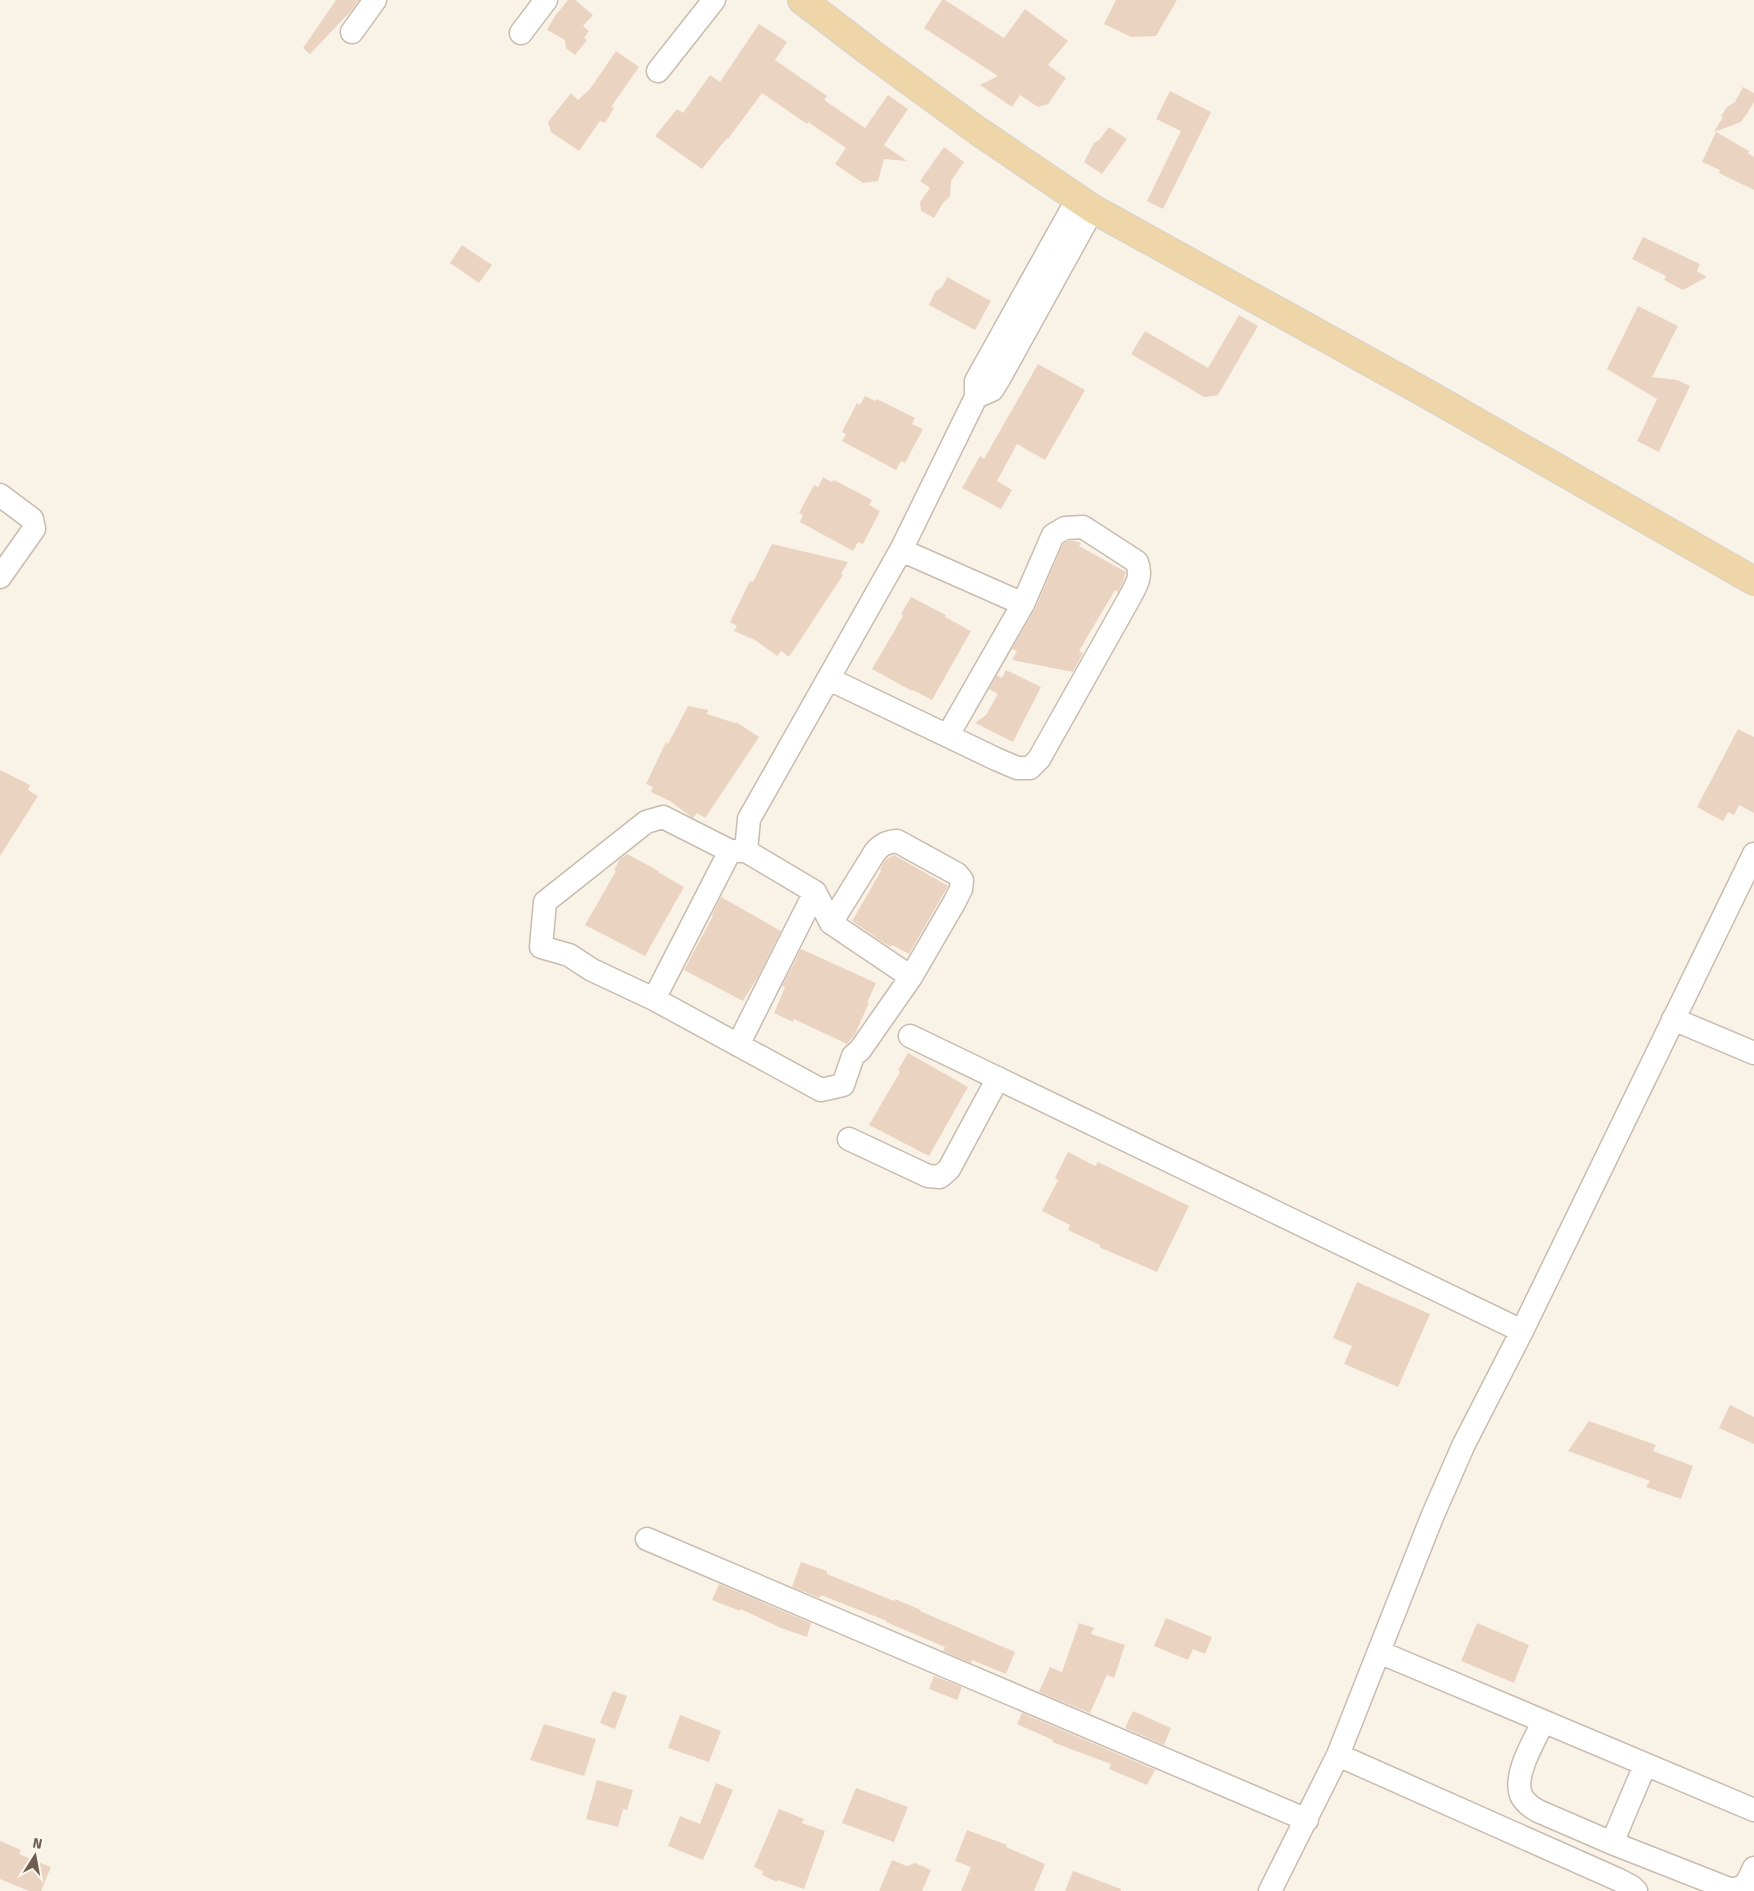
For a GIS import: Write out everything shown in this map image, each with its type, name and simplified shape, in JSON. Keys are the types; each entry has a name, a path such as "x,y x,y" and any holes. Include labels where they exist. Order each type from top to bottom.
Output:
{"main road":[{"path":"802,0 870,53 978,131 1086,203 1431,396 1754,581"}],"street":[{"path":"352,32 375,0"},
{"path":"521,33 546,0"},
{"path":"658,71 714,0"},
{"path":"654,999 738,851 749,819 901,550 976,397 976,381 1086,203"},
{"path":"0,495 32,519 34,530 0,577"},
{"path":"829,679 1017,768 1030,768 1039,759 1138,581 1140,572 1137,562 1084,527 1065,528 1053,535 1023,604 948,735"},
{"path":"901,550 1023,604"},
{"path":"831,923 875,852 880,845 888,842 897,841 957,874 962,880 961,888 911,977 860,1050 853,1056 843,1085 821,1090 654,999 592,970 569,954 541,948 545,902 646,822 663,817 738,851 815,892 831,923 911,977"},
{"path":"1270,1891 1338,1755 1432,1517 1460,1453 1522,1331 1754,854"},
{"path":"738,1046 815,892"},
{"path":"1673,1019 1754,1053"},
{"path":"910,1036 1522,1331"},
{"path":"849,1139 928,1176 940,1177 949,1169 998,1078"},
{"path":"647,1539 1307,1820"},
{"path":"1379,1652 1754,1810"},
{"path":"1543,1722 1522,1771 1520,1786 1522,1796 1528,1804 1538,1811 1612,1843 1729,1889 1739,1889 1747,1883 1754,1868"},
{"path":"1338,1755 1619,1880 1636,1891"},
{"path":"1612,1843 1645,1765"}],"building":[{"path":"336,0 359,0 310,54 303,48"},
{"path":"568,0 575,0 593,15 583,26 589,31 584,38 587,40 575,55 566,48 565,40 547,30"},
{"path":"942,0 945,0 1004,38 1025,9 1068,41 1048,65 1066,78 1048,104 1038,107 1020,95 1012,107 980,85 998,76 924,28"},
{"path":"1116,0 1177,0 1156,36 1131,37 1104,24"},
{"path":"759,24 787,42 775,60 827,96 824,100 865,128 888,95 908,109 884,145 907,161 884,159 878,181 863,183 835,164 846,148 762,93 728,139 702,169 655,136 677,109 683,113 710,75 720,82"},
{"path":"616,51 639,67 611,107 614,108 605,123 600,121 579,151 551,132 548,122 571,93 578,100 590,89"},
{"path":"1743,87 1754,93 1754,102 1748,112 1741,122 1714,132 1723,117 1721,116 1727,107 1735,102"},
{"path":"1170,91 1211,112 1163,209 1147,201 1181,131 1156,119"},
{"path":"1109,127 1127,139 1102,174 1084,162 1094,143 1099,140"},
{"path":"1716,132 1749,151 1748,153 1754,157 1754,190 1719,173 1720,170 1702,162"},
{"path":"944,147 964,162 951,181 950,196 943,203 934,218 921,211 920,202 930,188 920,181"},
{"path":"1643,237 1700,264 1697,271 1707,277 1683,290 1664,280 1666,276 1632,259"},
{"path":"462,245 492,265 479,283 450,263"},
{"path":"947,277 991,301 975,330 929,305 935,292 943,286"},
{"path":"1638,306 1678,326 1652,377 1677,380 1690,386 1659,452 1637,441 1657,399 1607,369"},
{"path":"1239,315 1258,326 1218,395 1204,397 1131,354 1145,331 1208,368"},
{"path":"1038,364 1085,390 1045,460 1017,444 997,481 1012,490 1001,509 962,488 980,456 984,459"},
{"path":"865,396 875,401 877,399 915,418 912,424 923,429 905,463 901,461 896,470 842,441 846,434 842,432 857,403 860,405"},
{"path":"823,477 831,482 834,480 872,500 869,505 880,511 863,544 858,542 853,551 800,522 803,515 799,513 814,485 818,487"},
{"path":"1069,541 1081,543 1079,546 1126,572 1123,582 1118,592 1115,590 1079,651 1083,653 1073,672 1012,660 1017,651 1012,649 1035,609 1063,544"},
{"path":"772,544 848,562 841,574 843,575 789,657 781,651 777,656 755,640 734,631 737,626 730,622 750,581 753,582"},
{"path":"911,597 946,615 945,617 971,631 932,700 872,669 903,616 901,614"},
{"path":"1006,670 1041,687 1013,742 975,723 986,715 998,694 989,689 997,675 1002,678"},
{"path":"688,706 708,710 707,714 736,722 759,737 705,818 697,813 693,818 670,801 651,792 653,787 646,784 666,742 668,744"},
{"path":"1738,729 1754,737 1754,813 1739,805 1734,815 1728,812 1723,821 1697,807"},
{"path":"0,770 30,785 28,790 38,796 0,856"},
{"path":"627,854 684,887 645,956 585,925 616,871 614,870 620,859"},
{"path":"894,855 948,886 909,954 884,943 852,921 881,871 885,860"},
{"path":"721,897 781,931 759,975 743,1001 684,970"},
{"path":"801,949 876,983 855,1034 847,1044 794,1019 793,1022 774,1013 785,987 782,986"},
{"path":"908,1053 968,1087 929,1156 869,1125 900,1072 898,1070"},
{"path":"1068,1152 1095,1166 1098,1162 1189,1206 1157,1272 1099,1247 1100,1245 1068,1230 1070,1225 1042,1211 1058,1180 1055,1178"},
{"path":"1357,1282 1430,1314 1398,1387 1344,1364 1352,1346 1333,1338"},
{"path":"1730,1405 1754,1417 1754,1444 1719,1428"},
{"path":"1589,1421 1656,1445 1653,1451 1693,1466 1681,1499 1646,1487 1650,1481 1568,1451"},
{"path":"801,1562 827,1571 827,1574 894,1601 895,1599 1015,1652 1006,1674 972,1660 971,1663 943,1651 945,1647 887,1621 821,1595 820,1598 792,1587"},
{"path":"719,1584 811,1623 807,1637 781,1628 741,1609 740,1611 712,1600"},
{"path":"1166,1618 1212,1637 1205,1654 1193,1649 1188,1660 1154,1646"},
{"path":"1079,1623 1094,1628 1091,1634 1125,1645 1114,1678 1107,1675 1090,1713 1039,1692 1050,1667 1062,1672"},
{"path":"1477,1623 1529,1645 1514,1683 1461,1661"},
{"path":"934,1676 962,1687 957,1700 929,1689"},
{"path":"613,1691 627,1696 615,1729 600,1723"},
{"path":"1133,1711 1171,1728 1164,1745 1125,1728"},
{"path":"1022,1713 1155,1770 1147,1785 1109,1769 1111,1764 1052,1742 1053,1740 1017,1724"},
{"path":"680,1715 721,1731 709,1762 668,1748"},
{"path":"544,1724 596,1739 584,1776 530,1760"},
{"path":"597,1780 633,1790 627,1810 623,1809 618,1827 586,1819"},
{"path":"716,1783 733,1790 703,1860 668,1846 680,1816 700,1824"},
{"path":"856,1788 908,1807 894,1842 842,1823"},
{"path":"779,1809 804,1819 802,1823 825,1831 804,1889 778,1880 777,1882 762,1875 763,1871 754,1867"},
{"path":"967,1830 1007,1845 1006,1847 1045,1864 1034,1891 961,1891 971,1867 955,1861"},
{"path":"0,1841 21,1850 19,1854 51,1867 41,1891 29,1891 0,1879"},
{"path":"892,1860 907,1866 915,1863 931,1870 922,1891 879,1891"},
{"path":"1073,1871 1121,1889 1121,1891 1065,1891"}]}
